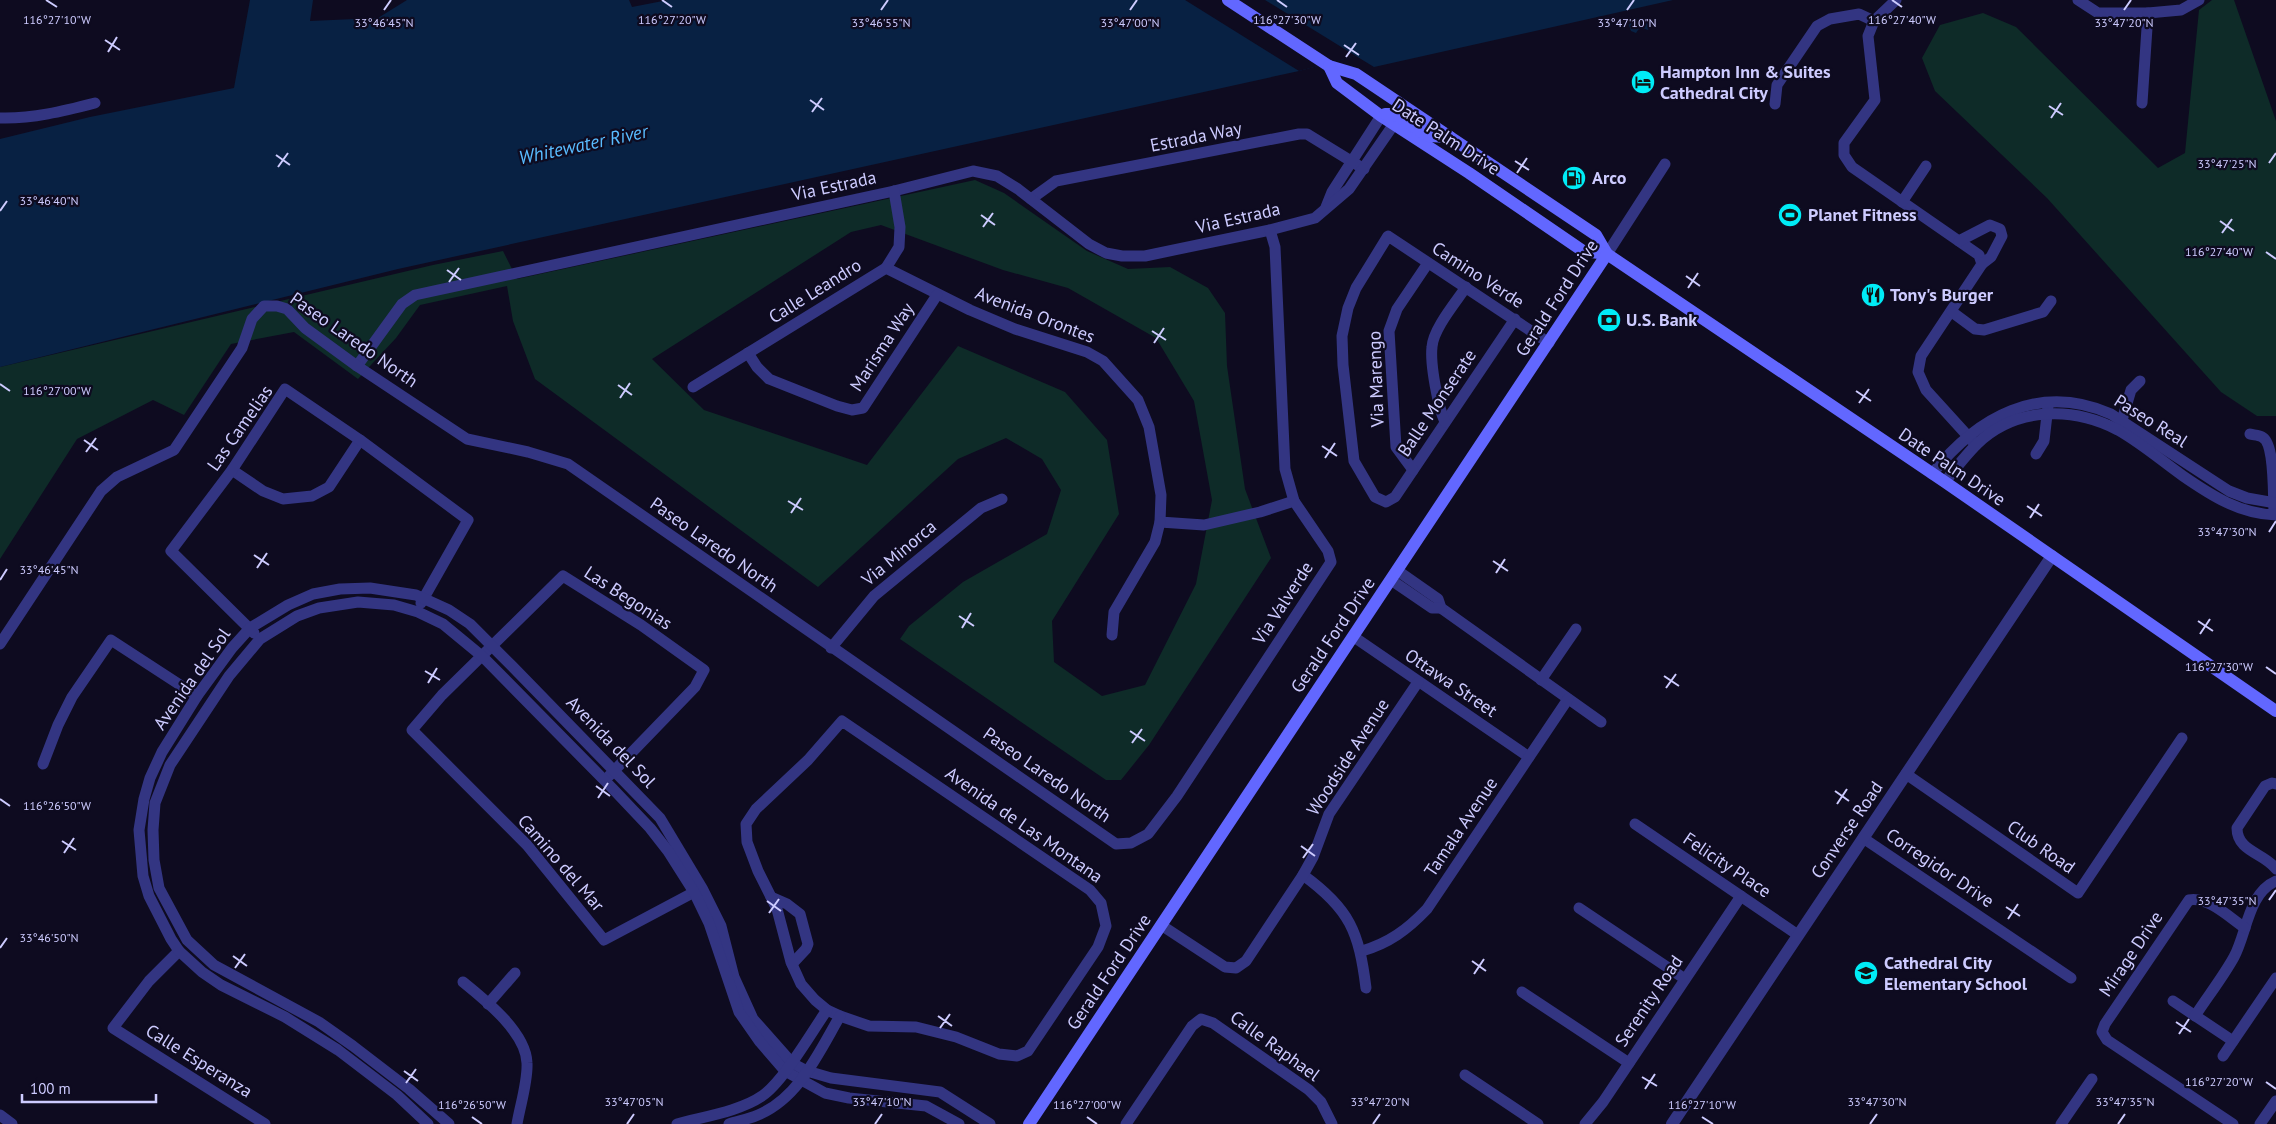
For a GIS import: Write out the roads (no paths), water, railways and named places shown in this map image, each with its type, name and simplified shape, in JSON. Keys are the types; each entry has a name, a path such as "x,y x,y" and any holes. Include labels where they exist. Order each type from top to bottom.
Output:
{"main road":[{"name":"Date Palm Drive","path":"1228,0 1329,66 1356,74 1596,235 1606,254"},
{"name":"Date Palm Drive","path":"1329,66 1337,82 1381,116 1583,251 1606,254 1945,482 2276,712"},
{"path":"1381,116 1386,113 1394,114 1428,136 1450,137"},
{"name":"Gerald Ford Drive","path":"1028,1124 1549,343 1606,254"}],"street":[{"path":"1896,0 1874,21 1868,36 1875,100 1844,143 1844,155 1852,167 1979,255 1982,264"},
{"path":"2078,0 2098,13 2148,13 2181,10 2199,0"},
{"path":"2142,103 2148,13"},
{"path":"1775,104 1777,85 1817,26 1830,19 1859,14 1874,21"},
{"path":"0,118 18,118 59,112 95,103"},
{"path":"1326,208 1332,192 1381,116"},
{"name":"Via Estrada","path":"358,366 402,304 415,295 974,172 996,176 1031,198 1089,244 1106,253 1122,256 1145,256 1270,230 1315,218 1349,189 1394,124"},
{"name":"Estrada Way","path":"1031,198 1056,181 1299,134 1307,134 1364,169"},
{"name":"Gerald Ford Drive","path":"1606,254 1665,164"},
{"path":"1902,202 1926,166"},
{"name":"Calle Leandro","path":"693,387 886,268 899,247 900,227 894,191"},
{"path":"1959,241 1990,225 2000,229 2002,236 1991,257 1982,264 1952,312 1921,356 1918,372 1926,390 1976,445"},
{"name":"Via Valverde","path":"1131,843 1148,834 1177,796 1331,562 1328,550 1294,501 1285,469 1275,247 1270,230"},
{"name":"Camino Verde","path":"1386,502 1375,497 1354,461 1343,365 1342,336 1348,308 1356,288 1388,236 1549,343"},
{"name":"Via Marengo","path":"1413,470 1396,446 1389,331 1397,309 1428,263"},
{"name":"Avenida Orontes","path":"886,268 937,295 1015,328 1087,352 1103,361 1138,400 1149,428 1161,495 1160,522 1156,542 1114,612 1112,635"},
{"path":"1445,422 1439,408 1432,346 1440,327 1466,287"},
{"name":"Marisma Way","path":"748,353 756,367 769,379 836,406 852,410 863,408 937,295"},
{"path":"1952,312 1975,329 1984,330 2043,312 2051,301"},
{"name":"Paseo Laredo North","path":"0,644 102,491 117,477 174,450 242,348 252,319 264,306 277,306 287,309 305,328 467,439 528,452 568,464 1116,844 1131,843"},
{"name":"Balle Monserate","path":"1386,502 1395,497 1515,319"},
{"path":"2121,426 2131,390 2140,381"},
{"name":"Las Camelias","path":"260,639 171,551 232,470 285,389 360,440 468,520 423,598 418,612"},
{"path":"2036,454 2044,441 2048,402"},
{"name":"Paseo Real","path":"1932,474 1968,435 2005,413 2048,402 2089,406 2194,476 2275,509"},
{"name":"Paseo Real","path":"1945,482 1976,445 1996,430 2013,422 2040,414 2048,414 2080,416 2121,426"},
{"path":"2250,434 2262,437 2267,441 2271,454 2275,509"},
{"path":"232,470 263,491 283,499 312,496 330,487 360,440"},
{"name":"Via Minorca","path":"831,648 874,596 981,508 1002,499"},
{"path":"1160,522 1204,525 1260,512 1294,501"},
{"name":"Converse Road","path":"1672,1124 2052,556"},
{"name":"Las Begonias","path":"412,730 442,695 483,657 563,576 641,625 704,670 695,687 605,781"},
{"path":"1394,576 1428,599 1438,599 1441,608 1601,722"},
{"name":"Avenida del Sol","path":"428,1124 376,1078 338,1050 285,1017 220,984 202,972 179,950 171,939 149,896 141,866 139,830 144,799 150,778 162,752 197,696 232,648 250,628 288,605 313,594 370,588 394,590 423,598 449,610 470,624 660,818 698,890 732,996 739,1012 760,1042 788,1066 825,1093 926,1106 959,1124"},
{"name":"Avenida del Sol","path":"448,1124 410,1088 319,1022 214,965 187,940 159,888 154,860 153,830 155,803 161,783 170,765 229,676 260,639 297,616 319,608 341,604 394,604 418,612 443,624 483,657 605,781 650,828 698,890"},
{"path":"1541,680 1576,629"},
{"name":"Ottawa Street","path":"1354,636 1529,757"},
{"path":"44,764 72,697 111,640 197,696"},
{"name":"Woodside Avenue","path":"1161,925 1225,967 1236,968 1246,961 1303,875 1313,856 1329,814 1418,682"},
{"name":"Tamala Avenue","path":"1362,951 1382,945 1397,937 1427,909 1568,698"},
{"name":"Avenida de Las Montana","path":"842,721 1090,890 1101,903 1106,926 1098,947 1028,1051 1017,1056 999,1054 956,1037 916,1027 869,1026 827,1010 800,984 792,964 777,909 771,897 747,842 746,824 756,809 808,760 842,721"},
{"name":"Camino del Mar","path":"412,730 527,846 604,940 698,890"},
{"name":"Club Road","path":"1906,774 2078,893 2182,738"},
{"path":"2276,784 2272,783 2265,786 2237,828 2237,836 2241,844 2276,869"},
{"name":"Felicity Place","path":"1635,824 1798,935"},
{"name":"Corregidor Drive","path":"1863,838 2071,978"},
{"path":"1303,875 1322,888 1338,904 1350,924 1362,951 1366,988"},
{"path":"2195,1016 2233,958 2253,906 2261,893 2276,880"},
{"name":"Serenity Road","path":"1585,1124 1629,1063 1741,896"},
{"path":"771,897 787,904 800,914 808,944 806,949 792,964"},
{"name":"Mirage Drive","path":"2232,1124 2107,1040 2102,1032 2105,1024 2189,900 2196,898 2206,903 2245,928"},
{"path":"1578,908 1685,980"},
{"name":"Calle Esperanza","path":"179,950 149,980 114,1028 265,1124"},
{"path":"488,1004 516,973"},
{"path":"2223,1056 2276,978"},
{"path":"463,982 505,1020 521,1042 527,1062 517,1124"},
{"path":"1522,992 1629,1063"},
{"path":"2173,1001 2233,1041"},
{"path":"677,1124 740,1106 761,1097 773,1087 827,1010"},
{"path":"729,1124 759,1115 782,1100 804,1076 840,1016"},
{"name":"Calle Raphael","path":"1126,1124 1192,1026 1201,1019 1213,1023 1309,1090 1321,1102 1332,1124"},
{"path":"1465,1075 1538,1124"},
{"name":"Avenida del Sol","path":"804,1076 940,1092 990,1124"},
{"path":"2061,1124 2092,1079"},
{"path":"2260,1124 2276,1101"},
{"path":"0,1115 12,1124"}],"water":[{"name":"Whitewater River","path":"250,0 313,0 310,21 378,18 407,0 629,0 632,7 668,0 1673,0 1374,67 1356,56 1299,71 398,269 0,367 0,139 90,117 234,88"},
{"path":"1648,17 1652,23 1648,30 1640,27 1636,33 1631,31 1629,25 1633,19"}],"place":[{"name":"Hampton Inn & Suites Cathedral City","path":"1643,82"},
{"name":"Arco","path":"1574,178"},
{"name":"Planet Fitness","path":"1790,215"},
{"name":"Tony's Burger","path":"1873,295"},
{"name":"U.S. Bank","path":"1609,320"},
{"name":"Cathedral City Elementary School","path":"1866,973"}]}
